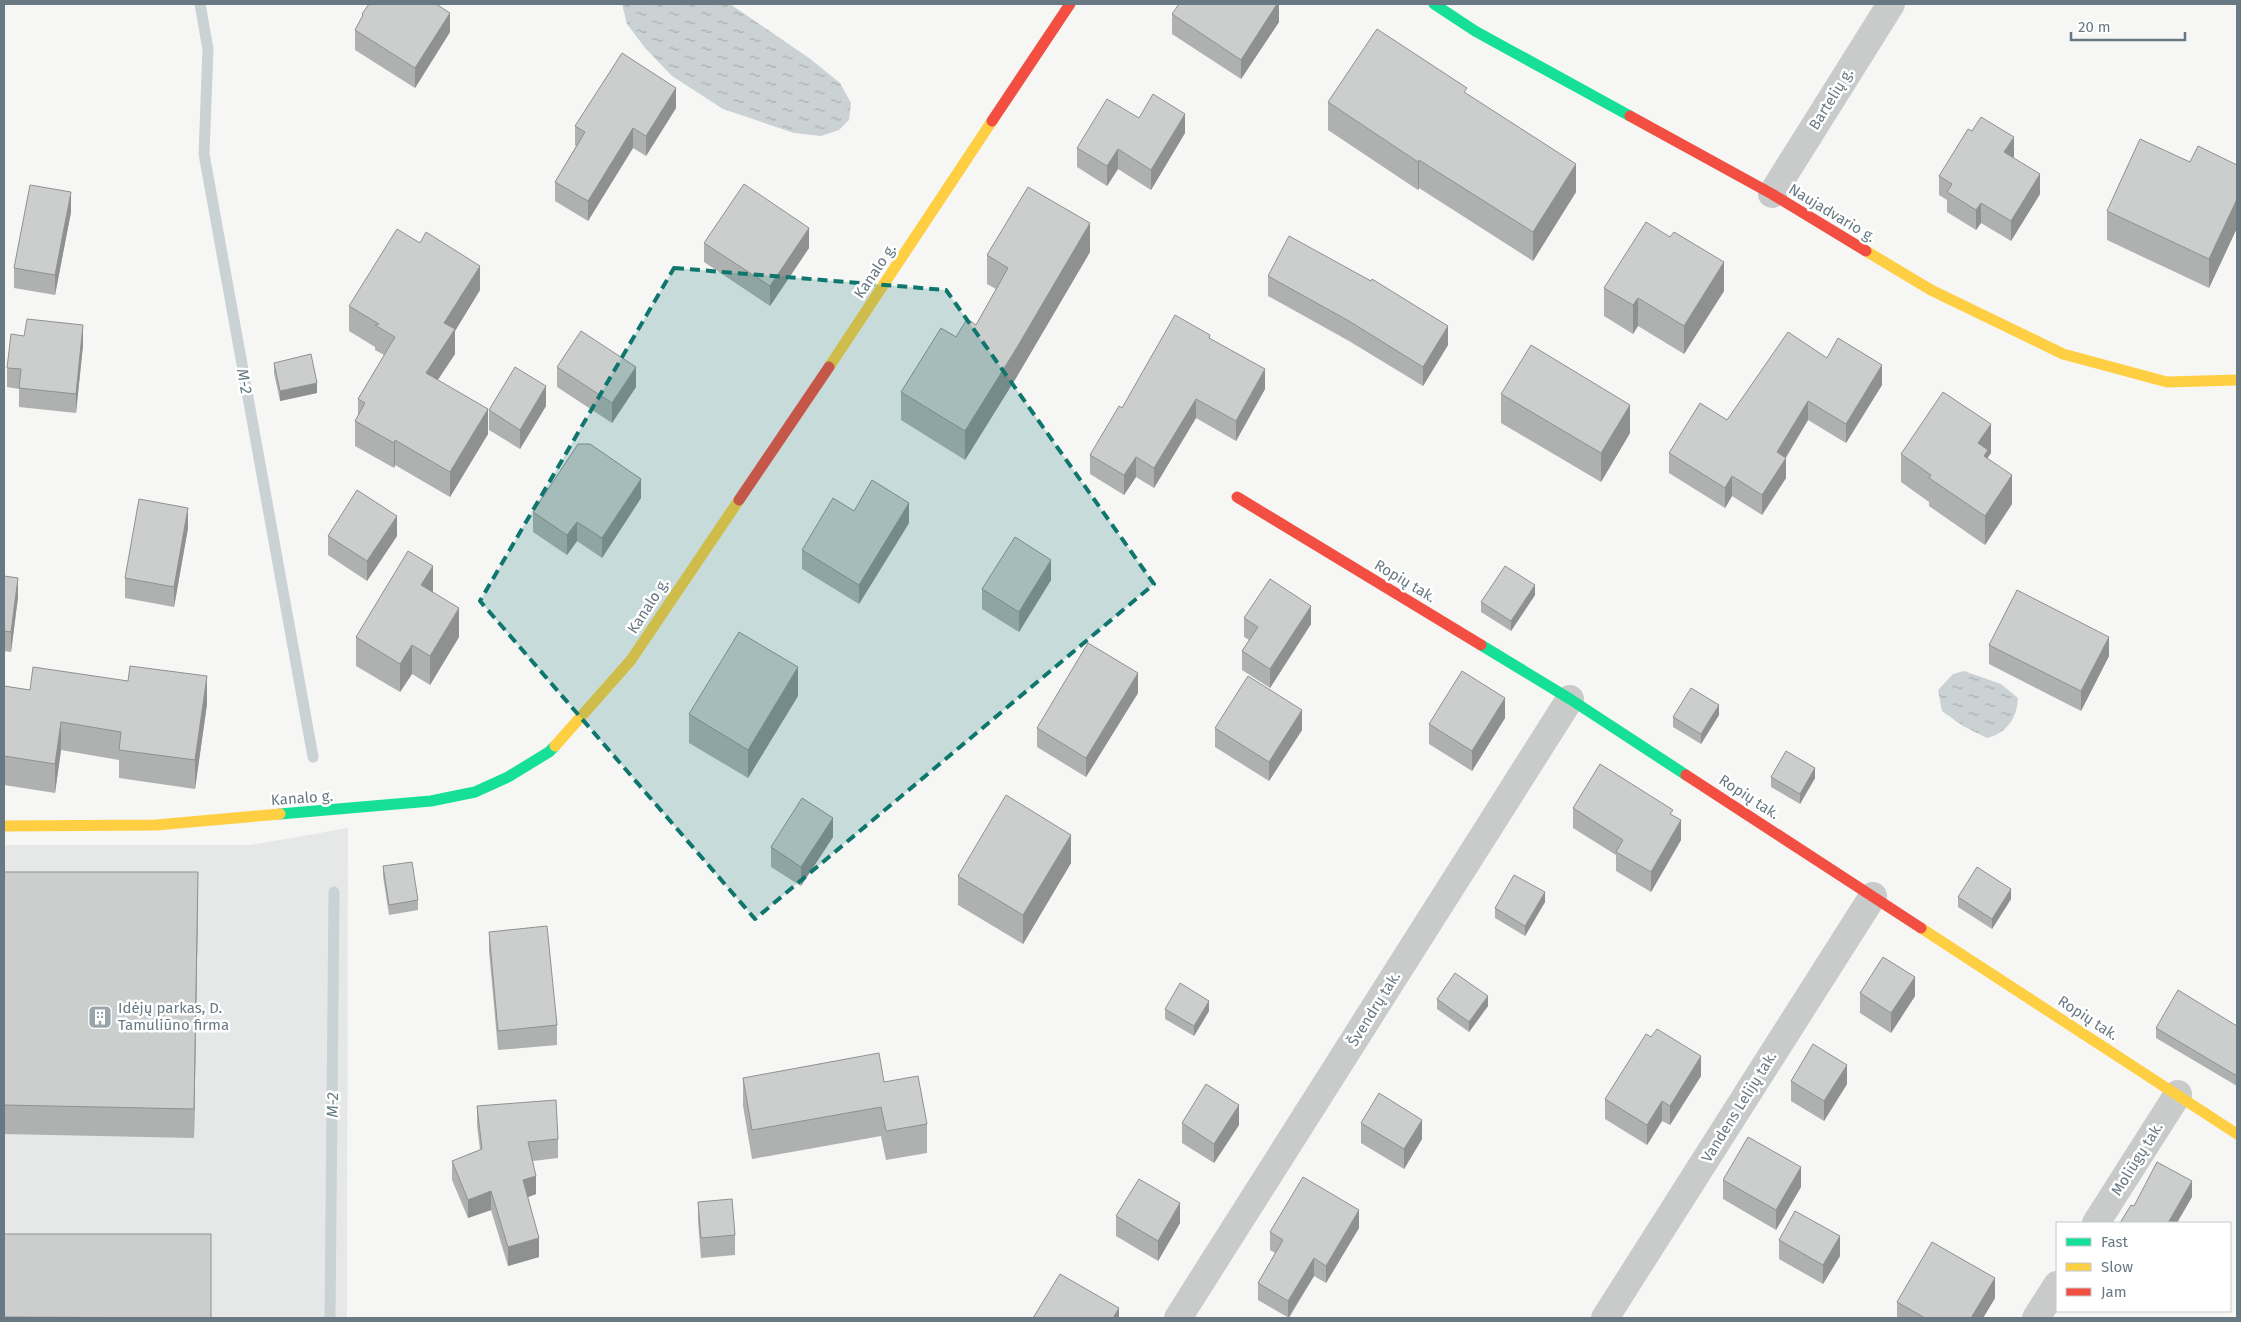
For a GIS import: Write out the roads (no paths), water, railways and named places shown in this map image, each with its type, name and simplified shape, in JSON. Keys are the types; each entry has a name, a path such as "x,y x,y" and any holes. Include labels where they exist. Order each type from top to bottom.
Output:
{"street":[{"name":"Kanalo g.","path":"4,826 156,825 431,801 476,792 508,777 549,752 631,660 791,424 1070,4"},
{"name":"Naujadvario g.","path":"1434,4 1475,30 1772,194 1931,290 2063,354 2167,382 2237,380"},
{"name":"Bartelių g.","path":"1772,194 1891,4"},
{"name":"Ropių tak.","path":"1237,496 1570,699 2237,1134"},
{"name":"Švendrų tak.","path":"1178,1318 1570,699"},
{"name":"Vandens Lelijų tak.","path":"1605,1318 1873,896"},
{"name":"Moliūgų tak.","path":"2097,1222 2178,1094"},
{"path":"2036,1318 2056,1287"}],"water":[{"path":"622,4 730,4 809,58 840,83 851,103 849,120 839,130 821,136 794,133 723,109 672,76 646,49 627,24"},
{"path":"1964,671 2001,684 2018,698 2016,712 2010,724 1994,736 1987,738 1963,726 1942,711 1938,690 1953,674"}],"waterway":[{"name":"M-2","path":"200,4 208,49 204,154 313,757"},
{"name":"M-2","path":"330,1318 334,892"}],"place":[{"name":"Idėjų parkas, D. Tamuliūno firma","path":"100,1017"}]}
